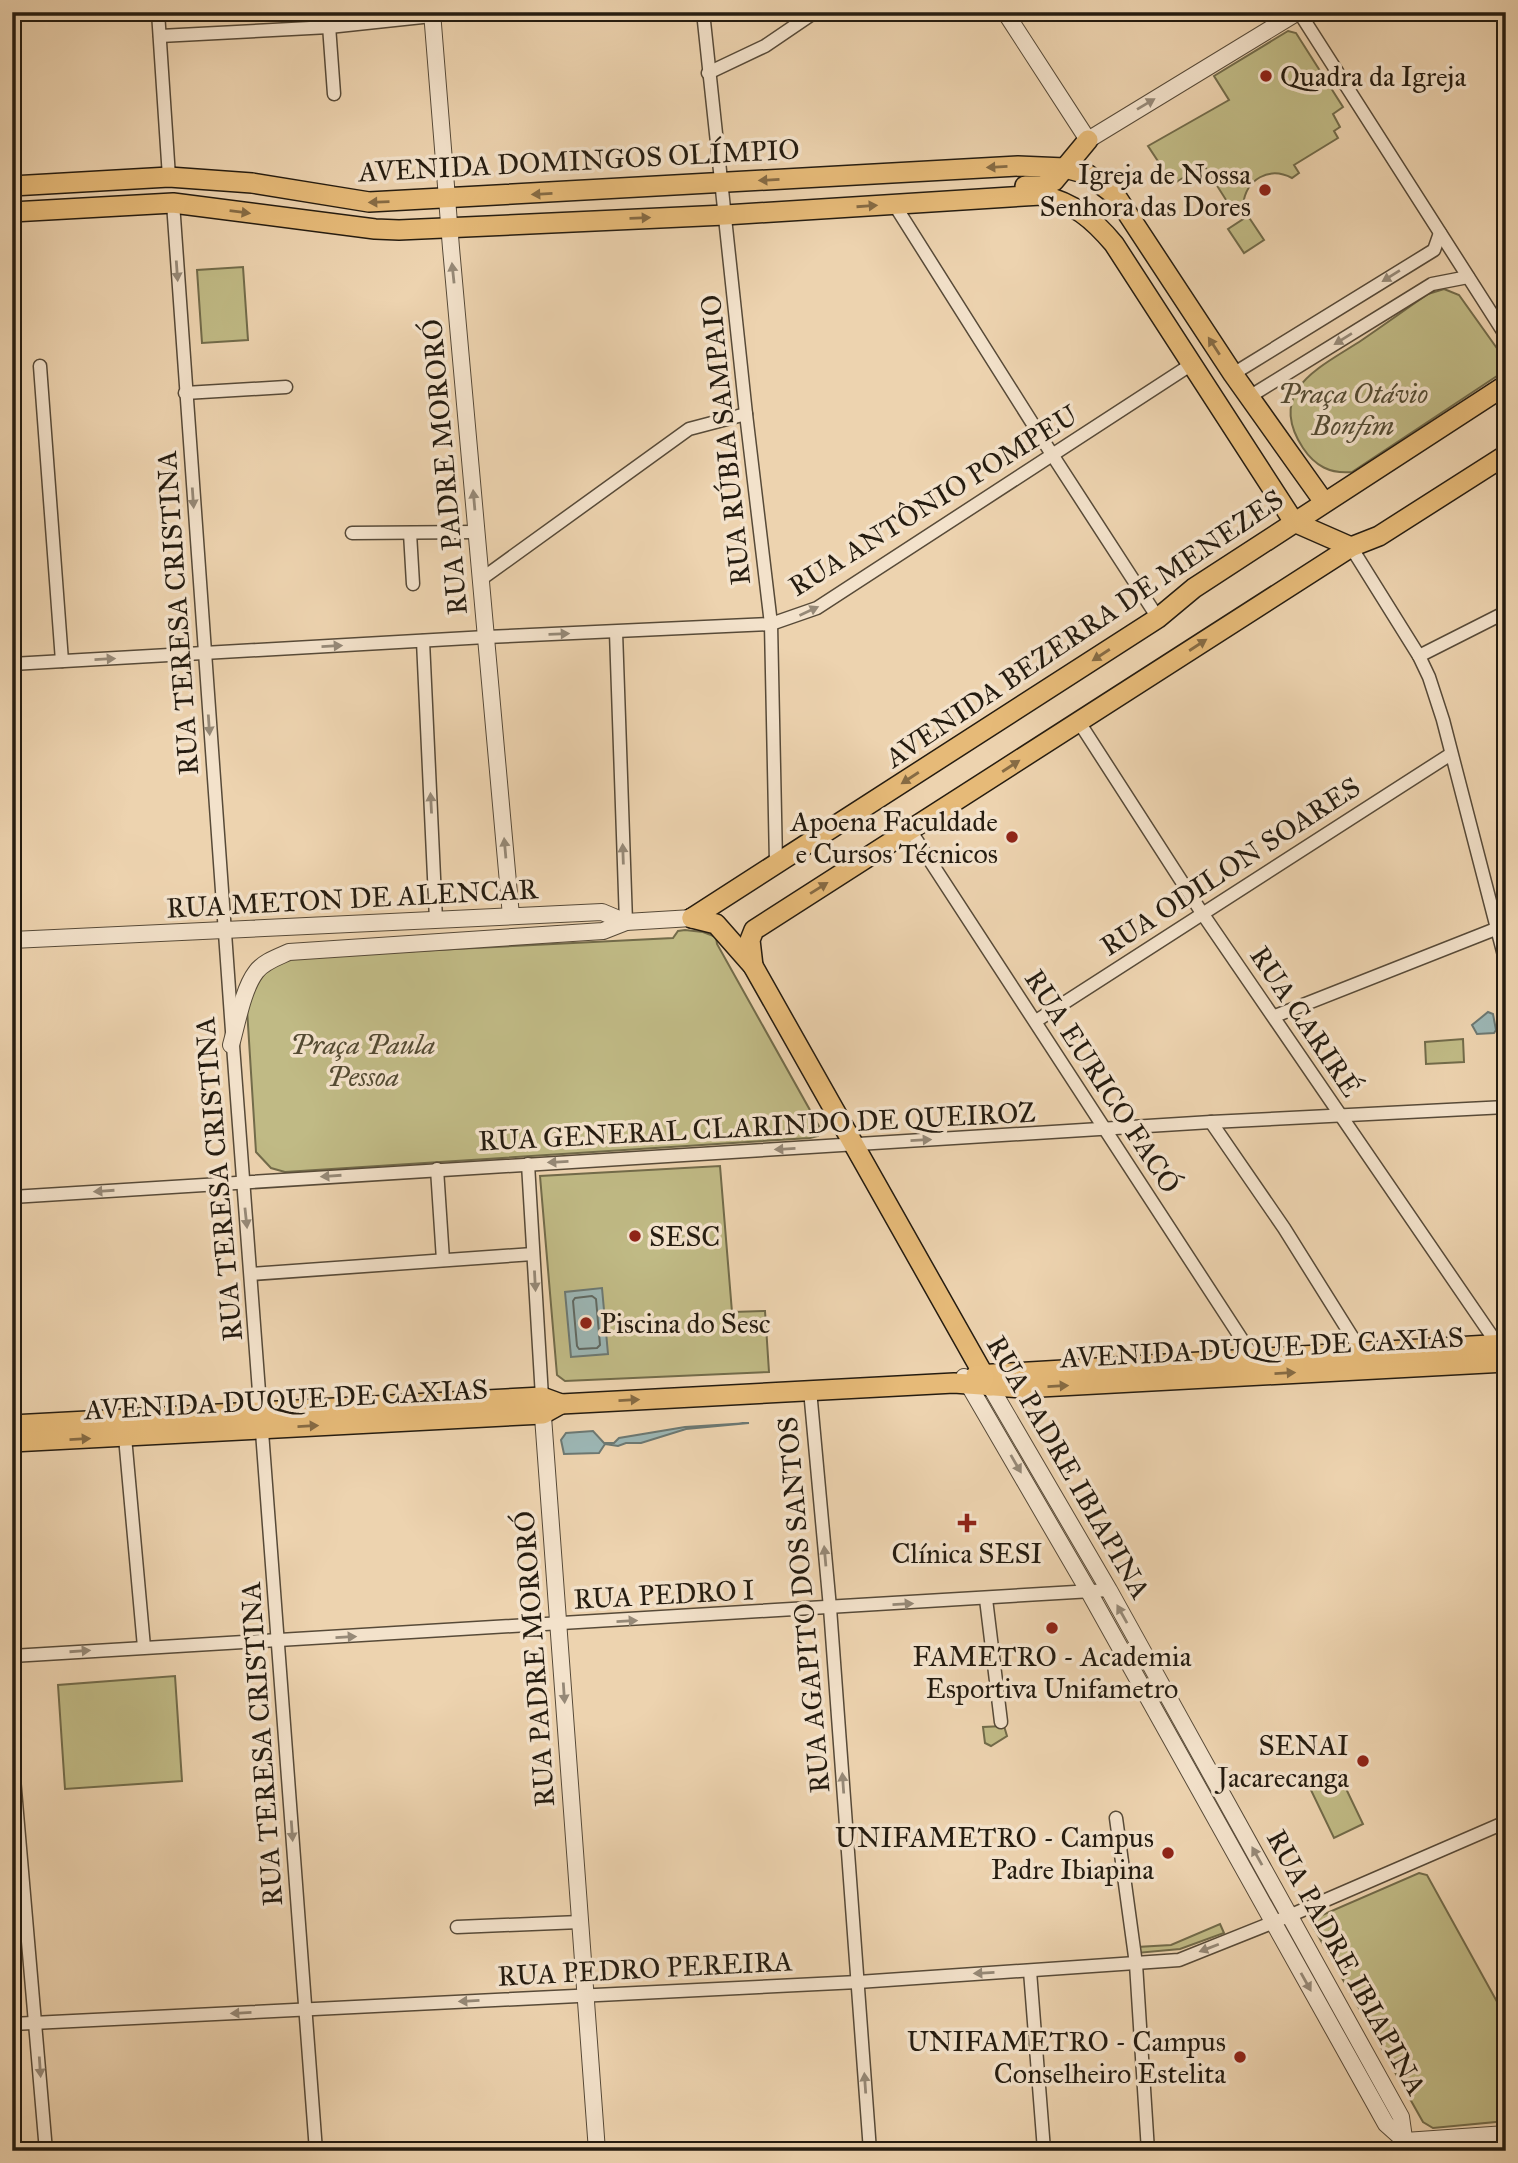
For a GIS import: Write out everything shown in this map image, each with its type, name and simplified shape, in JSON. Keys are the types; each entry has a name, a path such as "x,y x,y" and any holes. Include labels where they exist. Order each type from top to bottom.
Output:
{"main road":[{"path":"929,202 952,191 974,187 1048,184 1054,181 1088,139"},
{"path":"1088,139 1086,213 1114,244 1294,522 1351,547"},
{"name":"AVENIDA DOMINGOS OLÍMPIO","path":"12,186 169,177 252,183 369,202 1018,166 1065,168 1087,174"},
{"path":"1087,174 1116,196 1233,374 1324,502"},
{"name":"AVENIDA DOMINGOS OLÍMPIO","path":"12,212 173,203 374,229 449,228 724,215 1041,195 1060,200 1086,213"},
{"name":"AVENIDA BEZERRA DE MENEZES","path":"692,918 1158,618 1194,588 1506,385"},
{"path":"753,966 750,940 754,930 1351,547 1379,536 1506,455"},
{"name":"RUA PADRE IBIAPINA","path":"692,918 716,924 753,966 853,1145 976,1380"},
{"name":"AVENIDA DUQUE DE CAXIAS","path":"976,1380 1022,1388 1503,1350"},
{"name":"AVENIDA DUQUE DE CAXIAS","path":"12,1425 261,1419 549,1405 976,1380 1361,1351 1399,1358"},
{"name":"AVENIDA DUQUE DE CAXIAS","path":"12,1442 125,1437 261,1419"}],"street":[{"path":"158,12 169,177"},
{"path":"328,12 334,94"},
{"name":"RUA RÚBIA SAMPAIO","path":"703,12 771,624 776,863"},
{"path":"708,74 748,56 815,12"},
{"path":"1005,12 1088,139 1299,12 1506,336"},
{"path":"160,36 329,27 432,14"},
{"name":"RUA PADRE MORORÓ","path":"432,14 511,916"},
{"name":"RUA TERESA CRISTINA","path":"173,203 232,1045 252,1274 316,2151"},
{"path":"894,204 1052,456 1158,618"},
{"path":"1233,374 1433,250 1440,233"},
{"path":"1249,397 1432,284 1468,277"},
{"name":"RUA ANTÔNIO POMPEU","path":"12,664 771,624 817,608 1192,364"},
{"path":"40,366 62,660"},
{"path":"185,393 286,387"},
{"path":"481,580 689,429 746,414"},
{"path":"352,533 477,532"},
{"path":"410,533 412,584"},
{"path":"1351,547 1419,656 1443,720 1506,963"},
{"path":"1419,656 1506,612"},
{"path":"232,1045 245,996 256,971 271,960 289,953 603,931 626,922 616,632"},
{"path":"423,641 436,920"},
{"name":"RUA CARIRÉ","path":"1079,722 1202,912 1503,1350"},
{"name":"RUA ODILON SOARES","path":"1036,1021 1451,754"},
{"name":"RUA EURICO FACÓ","path":"911,831 1254,1358"},
{"name":"RUA METON DE ALENCAR","path":"12,940 602,912 626,922 692,918"},
{"path":"1275,1016 1497,928"},
{"name":"RUA GENERAL CLARINDO DE QUEIROZ","path":"12,1197 1211,1122 1506,1107"},
{"path":"1211,1122 1284,1228 1361,1351"},
{"name":"RUA PADRE MORORÓ","path":"528,1164 533,1254 549,1405 559,1625 597,2151"},
{"path":"437,1170 443,1260"},
{"path":"252,1274 533,1254"},
{"name":"RUA PADRE IBIAPINA","path":"976,1380 1109,1590 1401,2117 1405,2146"},
{"name":"RUA PADRE IBIAPINA","path":"976,1380 1089,1592 1386,2124 1405,2146"},
{"name":"RUA AGAPITO DOS SANTOS","path":"810,1390 830,1608 870,2151"},
{"path":"125,1437 144,1647"},
{"name":"RUA PEDRO I","path":"12,1656 1109,1590"},
{"path":"986,1599 1001,1722"},
{"path":"12,1755 47,2151"},
{"path":"1116,1818 1136,1964 1148,2151"},
{"name":"RUA PEDRO PEREIRA","path":"12,2024 858,1982 1179,1960 1289,1916 1506,1822"},
{"path":"457,1927 580,1922"},
{"path":"1030,1971 1044,2150"},
{"path":"1405,2146 1506,2134"}],"green space":[{"path":"1288,31 1296,33 1343,107 1333,114 1340,127 1334,131 1338,138 1294,165 1299,173 1292,178 1275,174 1260,177 1249,188 1243,205 1233,211 1204,165 1173,184 1148,146 1229,100 1214,76"},
{"path":"1248,216 1264,240 1244,253 1228,229"},
{"path":"243,267 248,340 202,343 197,270"},
{"name":"Praça Otávio Bonfim","path":"1444,289 1459,295 1506,361 1506,370 1352,472 1337,472 1318,464 1303,448 1293,428 1290,410 1294,395 1303,382 1330,360 1428,294"},
{"name":"Praça Paula Pessoa","path":"678,931 716,937 717,944 820,1128 818,1136 285,1172 271,1168 256,1152 247,1009 248,1000 267,968 296,957 673,938"},
{"path":"1463,1039 1464,1062 1426,1064 1425,1042"},
{"name":"SESC","path":"720,1166 732,1312 765,1311 769,1372 565,1381 557,1375 540,1176"},
{"path":"175,1676 182,1781 65,1789 58,1685"},
{"path":"1004,1726 1007,1736 991,1746 985,1743 983,1727"},
{"path":"1338,1772 1363,1824 1334,1838 1309,1786"},
{"path":"1419,1873 1427,1875 1506,2018 1506,2121 1433,2128 1423,2122 1311,1923 1313,1919"},
{"path":"1220,1924 1224,1933 1180,1949 1137,1953 1137,1947 1171,1945"}],"water":[{"path":"1488,1012 1493,1014 1496,1030 1494,1033 1477,1034 1472,1025"},
{"name":"Piscina do Sesc","path":"602,1288 608,1354 571,1357 565,1292"},
{"path":"749,1423 686,1429 641,1443 618,1446 605,1444 599,1453 564,1454 561,1440 566,1433 593,1431 604,1443 614,1443 619,1438 685,1427"}],"place":[{"name":"Quadra da Igreja","path":"1266,76"},
{"name":"Igreja de Nossa Senhora das Dores","path":"1265,190"},
{"name":"Apoena Faculdade e Cursos Técnicos","path":"1012,837"},
{"name":"SESC","path":"635,1236"},
{"name":"Piscina do Sesc","path":"586,1323"},
{"name":"Clínica SESI","path":"967,1523"},
{"name":"FAMETRO - Academia Esportiva Unifametro","path":"1052,1628"},
{"name":"SENAI Jacarecanga","path":"1363,1761"},
{"name":"UNIFAMETRO - Campus Padre Ibiapina","path":"1168,1853"},
{"name":"UNIFAMETRO - Campus Conselheiro Estelita","path":"1240,2057"}]}
